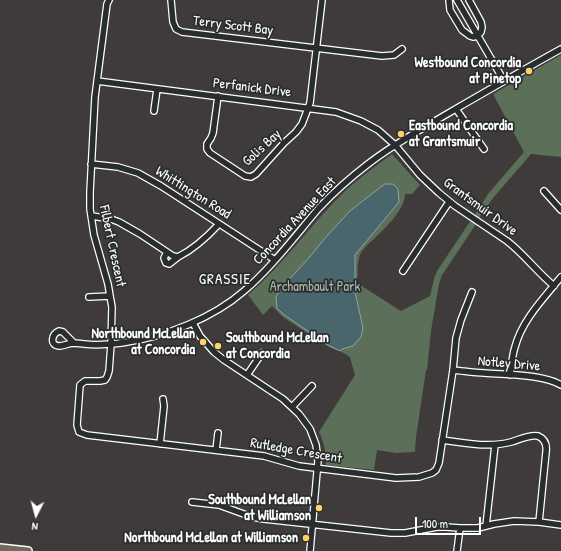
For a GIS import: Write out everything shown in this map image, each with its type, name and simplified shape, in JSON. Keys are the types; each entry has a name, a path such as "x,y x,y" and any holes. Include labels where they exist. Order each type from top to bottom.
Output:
{"main road":[{"path":"0,548 28,551"}],"street":[{"name":"Filbert Crescent","path":"109,0 95,97 90,209 97,245 110,296 112,313 111,344"},
{"name":"Terry Scott Bay","path":"171,0 173,22 176,29 182,32 382,56 394,55 402,49"},
{"path":"309,108 322,0"},
{"path":"448,0 450,10 462,30 470,36 477,36"},
{"path":"458,0 477,36 504,81"},
{"path":"468,0 482,24 482,30 477,36"},
{"name":"Concordia Avenue East","path":"74,343 111,344 140,340 193,323 220,308 242,292 261,275 321,207 368,164 395,145 561,48"},
{"name":"Perfanick Drive","path":"97,81 336,112 361,121 378,130 395,145"},
{"path":"154,111 156,89"},
{"name":"Golis Bay","path":"218,96 213,132 207,144 207,149 210,153 245,176 251,177 256,174 296,132 302,124 309,108"},
{"path":"456,109 484,149"},
{"name":"Grantsmuir Drive","path":"395,145 420,175 449,202 507,241 554,286"},
{"name":"Whittington Road","path":"91,164 118,167 138,173 161,186 275,260"},
{"path":"544,191 561,210"},
{"path":"403,271 449,202"},
{"path":"92,216 119,222 173,256 178,257"},
{"path":"167,252 164,258 166,263 169,264 210,235 219,224"},
{"path":"510,375 514,348 520,332 561,277"},
{"name":"Rutledge Crescent","path":"111,344 107,378 100,381 85,381 80,385 77,425 79,432 82,434 264,456 291,465 396,478 419,477 432,473 436,470 439,463 453,370 456,338 472,292"},
{"path":"89,297 110,296"},
{"path":"193,323 200,336 214,352 274,392 292,407 306,422 316,444 318,453 318,468 310,551"},
{"path":"247,375 262,353"},
{"name":"Notley Drive","path":"453,370 548,379 561,385"},
{"path":"292,407 312,386"},
{"path":"160,444 164,406 163,399"},
{"path":"216,450 218,433"},
{"path":"442,440 478,444 495,444 510,442 529,436 538,436 542,438 545,442 546,452 539,522"},
{"path":"486,526 495,444"},
{"path":"192,502 218,505 252,517 264,519 391,533 405,533 437,527 478,528 514,521 561,525"},
{"path":"457,551 460,528"}],"green space":[{"path":"561,55 561,157 531,154 493,198 479,218 474,216 488,194 524,152 493,94"},
{"name":"Archambault Park","path":"392,154 420,185 412,194 405,194 402,206 394,218 361,252 358,261 357,283 401,311 430,296 437,271 469,223 471,221 476,224 442,275 439,284 431,331 415,452 396,453 377,450 374,470 326,465 326,456 319,432 355,375 350,357 324,344 283,317 272,306 263,315 248,295 273,271 344,192"}],"water":[{"path":"385,184 393,184 398,189 399,202 355,255 355,292 363,328 361,337 353,346 340,351 328,345 283,314 277,308 276,297 282,287 350,211"}],"place":[{"name":"Westbound Concordia at Pinetop","path":"529,71"},
{"name":"Eastbound Concordia at Grantsmuir","path":"401,134"},
{"name":"Northbound McLellan at Concordia","path":"203,342"},
{"name":"Southbound McLellan at Concordia","path":"218,346"},
{"name":"Southbound McLellan at Williamson","path":"319,508"},
{"name":"Northbound McLellan at Williamson","path":"306,538"}],"district":[{"name":"GRASSIE","path":"225,280"}]}
